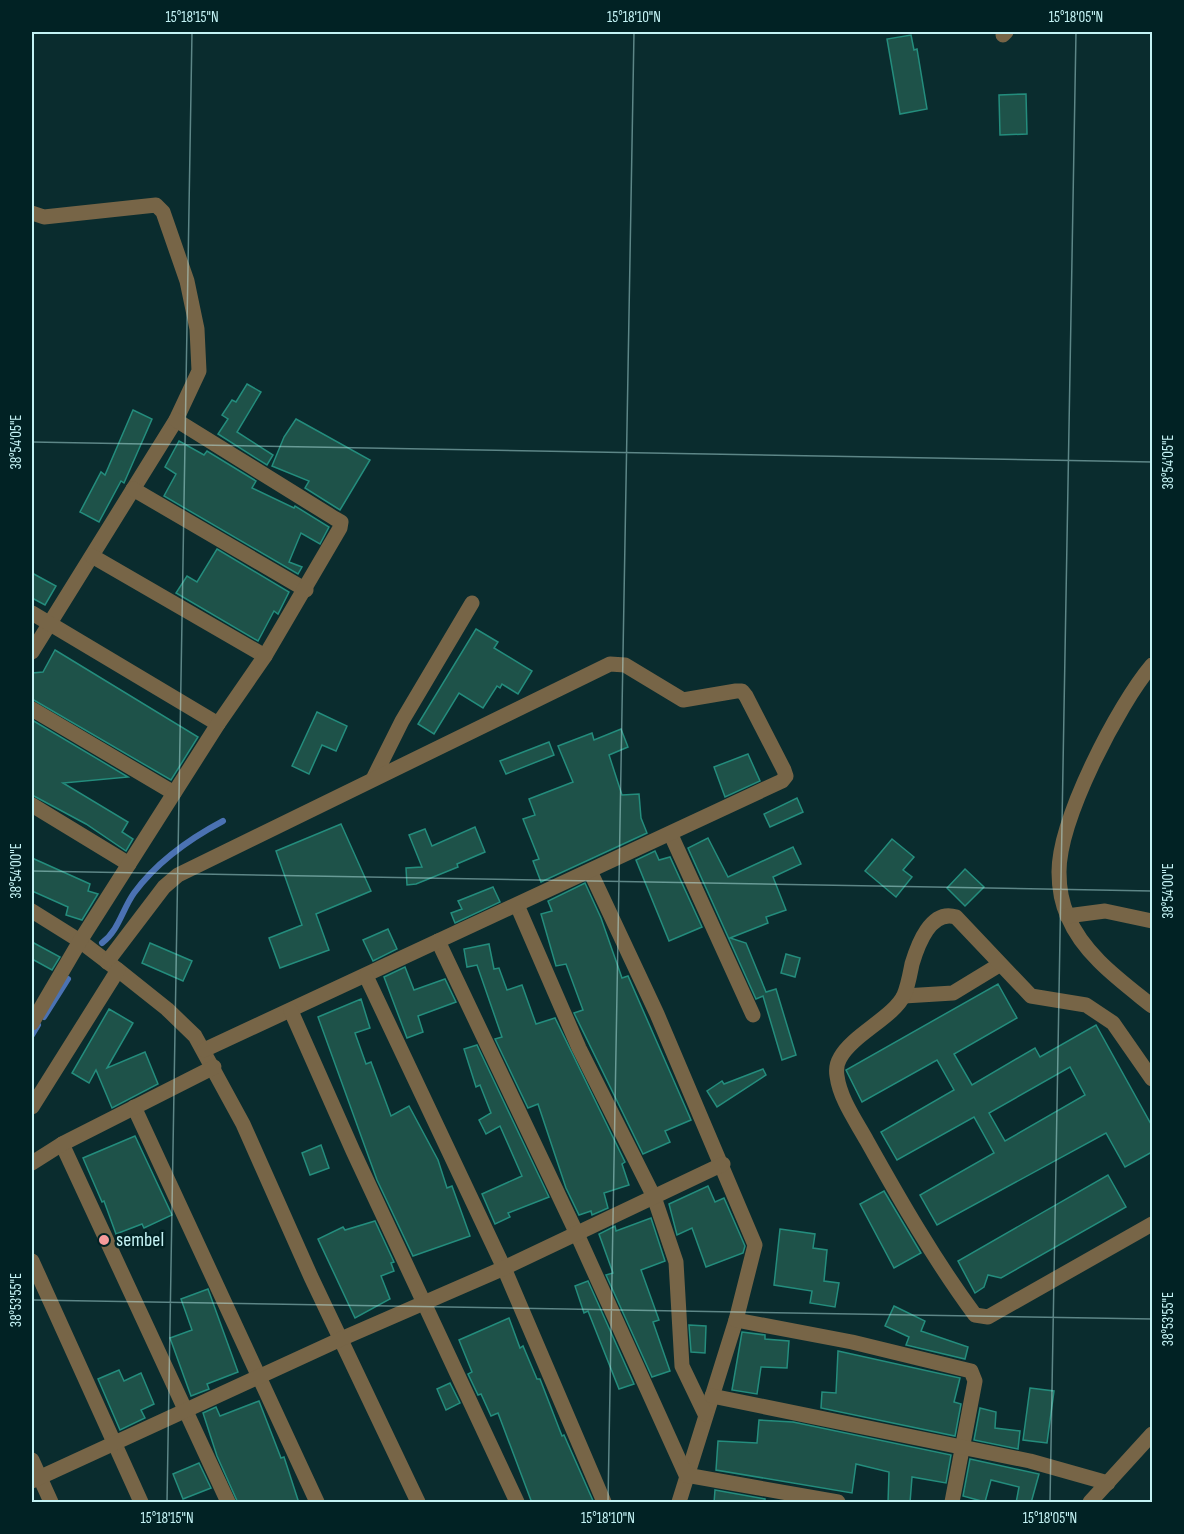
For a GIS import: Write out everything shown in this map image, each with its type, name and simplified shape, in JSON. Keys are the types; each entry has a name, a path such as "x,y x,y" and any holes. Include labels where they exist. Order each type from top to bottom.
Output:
{"street":[{"path":"32,213 44,217 147,204 156,205 163,212 187,281 197,329 199,371 177,420 32,652"},
{"path":"33,1019 218,724 265,656 306,590 340,528 341,522 177,420"},
{"path":"133,489 306,590"},
{"path":"92,556 265,656"},
{"path":"373,778 402,721 472,603"},
{"path":"32,613 218,724"},
{"path":"32,1107 112,966 164,887 178,875 610,664 625,665 683,700 742,692 763,726 786,776 782,781 204,1050"},
{"path":"1152,665 1127,699 1103,741 1067,833 1059,870 1067,916 1094,956 1152,1005"},
{"path":"32,709 174,793"},
{"path":"32,805 129,864"},
{"path":"670,835 753,1015"},
{"path":"590,871 723,1164 755,1245 736,1320 679,1503"},
{"path":"517,905 579,1048 654,1197 676,1262 682,1366 705,1414"},
{"path":"32,911 80,941 182,1022 204,1050 243,1124 418,1503"},
{"path":"1067,916 1105,911 1152,921"},
{"path":"1152,1079 1113,1023 1100,1012 1086,1005 1031,996 956,917 948,915 939,917 928,927 915,955 904,996 847,1048 839,1059 837,1076 846,1102 887,1176 975,1315 982,1318 988,1317 1152,1224"},
{"path":"438,941 577,1234 686,1475"},
{"path":"904,996 953,993 999,964"},
{"path":"366,976 504,1268 604,1503"},
{"path":"291,1011 516,1503"},
{"path":"32,1162 62,1144 214,1067"},
{"path":"134,1107 318,1503"},
{"path":"62,1144 228,1503"},
{"path":"35,1479 341,1339 504,1268 723,1164"},
{"path":"32,1261 112,1443 141,1503"},
{"path":"736,1320 852,1342 971,1371 975,1382 952,1503"},
{"path":"712,1396 1030,1461 1108,1483"},
{"path":"1090,1503 1152,1434"},
{"path":"32,1460 35,1479 51,1503"},
{"path":"686,1475 838,1503"}],"building":[{"path":"911,35 914,50 917,49 927,109 900,114 887,39"},
{"path":"1026,94 1027,134 1000,135 999,95"},
{"path":"247,384 261,392 237,432 273,455 267,465 218,434 228,419 222,415 232,400 236,402"},
{"path":"133,410 152,419 124,483 121,481 99,522 80,512 101,472 105,475"},
{"path":"296,419 370,460 340,510 305,488 309,481 272,466 284,437"},
{"path":"179,441 204,455 207,451 256,481 252,488 294,508 295,506 329,527 320,544 301,533 289,562 302,567 298,574 164,496 176,474 165,467"},
{"path":"217,549 289,592 278,614 274,611 258,641 176,593 187,576 197,582"},
{"path":"32,573 56,586 45,605 32,598"},
{"path":"476,629 498,642 494,648 532,671 518,694 502,684 500,688 497,686 483,708 459,693 434,734 418,724"},
{"path":"55,650 198,737 171,780 32,699 32,673 43,672"},
{"path":"317,712 347,726 336,751 322,745 309,774 292,766"},
{"path":"32,720 128,777 63,783 128,822 122,832 133,839 126,851 86,824 32,795"},
{"path":"621,729 628,747 609,755 622,795 639,794 641,818 647,833 541,882 533,861 539,859 523,819 535,815 529,799 573,782 558,746 592,733 594,740"},
{"path":"549,742 554,755 506,774 500,761"},
{"path":"748,754 760,781 725,797 714,767"},
{"path":"797,798 803,812 770,827 764,814"},
{"path":"341,824 371,891 316,914 329,950 280,968 269,938 302,925 276,851"},
{"path":"475,827 485,852 457,864 458,867 416,884 407,885 406,868 422,867 409,835 425,829 432,846"},
{"path":"708,838 728,877 793,847 801,864 773,877 786,910 766,917 768,923 730,938 746,943 766,992 776,989 796,1055 782,1060 763,996 756,999 688,848"},
{"path":"892,839 914,857 903,870 912,877 896,897 865,871"},
{"path":"655,851 659,860 670,857 702,927 669,941 636,860"},
{"path":"32,858 90,884 88,891 98,894 82,920 66,915 68,907 32,891"},
{"path":"965,869 984,887 965,906 947,888"},
{"path":"585,883 601,918 622,978 628,976 691,1120 665,1131 670,1142 643,1154 574,1013 583,1010 566,964 556,966 541,914 552,911 548,901"},
{"path":"493,887 500,902 455,923 451,913 462,909 458,901"},
{"path":"388,929 397,949 373,961 363,940"},
{"path":"32,942 60,957 52,970 32,959"},
{"path":"150,943 192,961 183,981 142,963"},
{"path":"489,944 494,969 499,968 507,990 522,985 536,1024 555,1018 625,1162 622,1164 629,1185 604,1193 608,1208 592,1215 591,1211 579,1215 566,1188 538,1104 528,1108 495,1039 502,1037 477,965 467,967 464,949"},
{"path":"786,954 800,958 795,977 781,973"},
{"path":"405,967 414,990 445,979 456,1002 418,1016 423,1032 407,1038 384,977"},
{"path":"998,984 1017,1018 954,1054 972,1085 1035,1048 1040,1057 1096,1025 1152,1126 1152,1152 1125,1167 1106,1133 937,1225 920,1195 994,1153 974,1117 897,1160 881,1132 954,1090 937,1060 862,1102 846,1070","holes":["1070,1067 1085,1095 1005,1141 989,1113"]},
{"path":"361,999 370,1028 355,1033 366,1064 371,1062 391,1116 409,1106 438,1160 447,1188 452,1186 470,1236 413,1256 377,1180 318,1017"},
{"path":"109,1009 133,1023 107,1068 145,1052 158,1084 112,1108 96,1070 89,1083 72,1073"},
{"path":"477,1045 549,1197 508,1213 510,1217 495,1224 482,1194 522,1176 500,1126 486,1134 479,1120 491,1113 480,1085 476,1087 464,1049"},
{"path":"763,1069 766,1075 717,1107 707,1091 722,1081 724,1084"},
{"path":"135,1136 172,1215 144,1228 142,1224 116,1234 104,1201 102,1202 83,1158"},
{"path":"321,1145 329,1168 310,1175 302,1153"},
{"path":"1108,1175 1126,1207 1001,1278 988,1275 984,1287 975,1293 958,1261"},
{"path":"708,1186 715,1202 724,1198 745,1246 743,1253 706,1267 692,1228 677,1235 669,1204"},
{"path":"884,1191 921,1253 894,1268 860,1204"},
{"path":"651,1218 665,1261 641,1270 659,1320 653,1322 670,1371 652,1377 606,1275 613,1273 599,1234 615,1226 616,1231"},
{"path":"375,1221 394,1262 391,1263 394,1271 381,1276 390,1299 355,1318 318,1239 343,1227 345,1230"},
{"path":"780,1229 815,1234 813,1248 827,1250 824,1281 839,1283 835,1307 810,1303 812,1291 774,1285"},
{"path":"588,1281 634,1384 619,1389 588,1311 584,1313 575,1286"},
{"path":"208,1289 238,1372 207,1384 209,1389 191,1396 170,1338 192,1330 181,1299"},
{"path":"894,1306 925,1321 921,1331 968,1347 965,1359 906,1345 909,1337 885,1326"},
{"path":"509,1318 520,1348 523,1346 537,1379 540,1379 562,1436 564,1435 594,1503 532,1503 498,1413 491,1416 468,1374 472,1372 459,1340"},
{"path":"689,1325 706,1326 705,1353 691,1352"},
{"path":"742,1332 765,1335 765,1339 789,1341 787,1368 761,1367 757,1394 732,1390"},
{"path":"838,1351 960,1378 954,1402 961,1404 955,1436 821,1408 822,1392 836,1393"},
{"path":"119,1370 124,1381 141,1373 154,1404 141,1410 145,1418 120,1430 98,1379"},
{"path":"450,1383 460,1403 446,1410 437,1389"},
{"path":"1030,1388 1054,1391 1047,1443 1023,1440"},
{"path":"259,1401 281,1458 284,1457 299,1503 238,1503 217,1456 203,1413 216,1407 220,1416"},
{"path":"980,1408 996,1412 995,1428 1020,1431 1018,1449 974,1440"},
{"path":"759,1420 793,1422 951,1455 946,1483 912,1477 910,1503 888,1503 889,1472 856,1464 852,1493 716,1470 718,1441 757,1443"},
{"path":"970,1459 1039,1474 1031,1503 1016,1503 1019,1487 991,1480 985,1502 963,1496"},
{"path":"199,1463 211,1488 183,1499 173,1474"},
{"path":"715,1490 765,1499 765,1503 714,1503"}],"waterway":[{"path":"102,943 116,926 134,893 153,871 187,843 223,821"},
{"path":"44,1017 68,979"},
{"path":"32,1035 38,1025"}],"place":[{"name":"sembel","path":"104,1240"}]}
